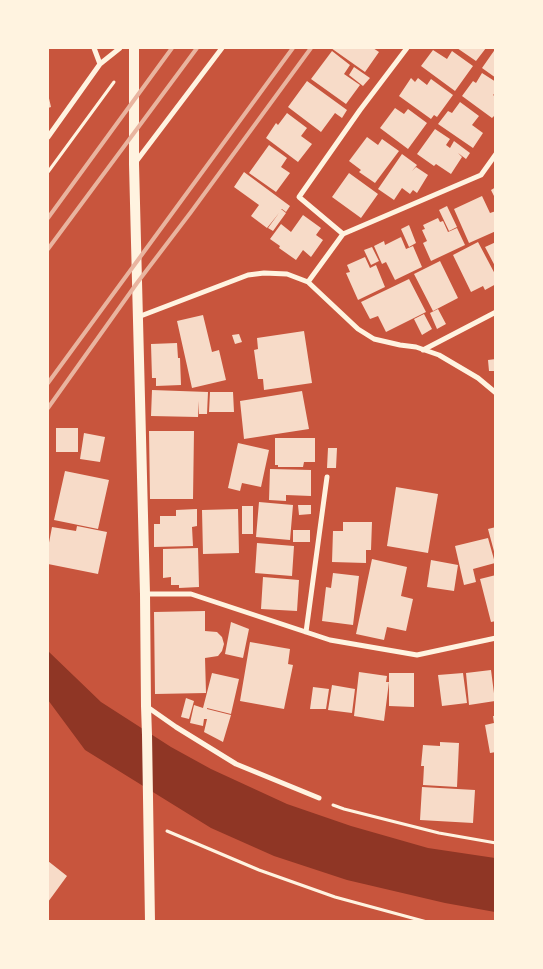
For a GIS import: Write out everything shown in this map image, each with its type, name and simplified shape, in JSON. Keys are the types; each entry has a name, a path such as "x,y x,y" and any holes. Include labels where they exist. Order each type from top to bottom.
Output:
{"main road":[{"path":"134,51 134,164 145,594 150,922"}],"street":[{"path":"94,48 100,64"},
{"path":"48,137 100,64 120,48"},
{"path":"134,164 222,48"},
{"path":"343,234 299,197 360,110 407,48"},
{"path":"308,282 343,234 481,175 496,154"},
{"path":"138,317 248,275 264,273 287,274 308,282 358,329 374,339 439,355 478,378 496,393"},
{"path":"423,350 496,312"},
{"path":"306,632 327,477"},
{"path":"145,594 191,594 330,640 417,655 496,638"},
{"path":"146,706 236,764 319,798"}],"path":[{"path":"48,172 134,51"},
{"path":"319,798 344,809 439,833 496,843"},
{"path":"148,823 259,870 335,897 427,922"}],"shaded area":[{"path":"48,651 101,702 171,747 211,769 287,804 351,826 428,848 495,858 495,912 445,903 347,880 274,856 211,828 85,750 48,700"}],"building":[{"path":"331,48 373,48 379,52 365,72"},
{"path":"457,48 486,48 476,61"},
{"path":"496,48 496,78 482,68"},
{"path":"433,50 447,59 452,51 473,66 455,91 421,66"},
{"path":"332,51 350,65 344,74 360,85 346,104 311,79"},
{"path":"354,67 370,78 363,86 349,75"},
{"path":"482,73 496,82 496,92 493,95 496,97 496,114 492,118 462,96 473,81 476,83"},
{"path":"411,78 415,82 418,78 427,85 431,79 453,95 437,117 434,115 431,119 399,96"},
{"path":"307,81 347,110 342,118 335,113 321,132 288,107"},
{"path":"48,94 51,107 48,108"},
{"path":"460,102 479,116 472,125 483,133 473,148 438,124 448,111 452,113"},
{"path":"395,108 404,114 408,109 427,123 408,149 380,128"},
{"path":"287,113 307,128 301,136 312,144 298,162 266,138 276,123 278,125"},
{"path":"435,129 450,139 446,145 450,148 454,141 470,153 466,159 458,153 462,157 451,174 436,164 434,166 417,154"},
{"path":"367,137 378,145 382,139 399,151 375,183 359,172 361,170 349,161"},
{"path":"269,145 287,158 281,167 290,173 276,192 249,173"},
{"path":"402,154 417,165 412,171 416,167 428,175 417,193 413,190 410,194 402,188 394,200 378,189"},
{"path":"244,172 290,206 286,212 281,209 286,213 273,231 268,228 279,213 267,228 251,216 259,205 234,187"},
{"path":"349,173 378,194 361,218 332,197"},
{"path":"496,187 496,200 491,190"},
{"path":"482,196 490,213 496,211 496,231 469,243 454,209"},
{"path":"447,206 457,227 449,231 439,210"},
{"path":"303,215 321,228 316,235 323,240 311,257 303,250 296,260 270,239 281,224 291,232"},
{"path":"438,218 440,222 443,221 448,232 457,228 465,245 431,261 423,243 427,241 422,230 425,229 423,225"},
{"path":"409,225 416,243 409,247 401,229"},
{"path":"401,237 406,249 413,246 422,267 395,280 386,262 382,264 374,246 384,241 385,245"},
{"path":"478,242 496,276 496,284 485,290 483,286 471,292 453,255"},
{"path":"496,242 496,268 485,247"},
{"path":"372,247 379,261 371,265 364,250"},
{"path":"365,257 370,268 376,265 385,287 358,300 346,273 350,272 347,265"},
{"path":"440,261 458,298 433,311 414,274"},
{"path":"409,279 426,312 386,332 378,316 370,319 361,302"},
{"path":"438,309 446,324 437,329 430,313"},
{"path":"424,314 432,329 422,335 414,319"},
{"path":"203,315 212,352 219,350 226,380 192,388 177,321"},
{"path":"304,331 312,383 264,390 263,379 258,379 254,350 258,349 257,338"},
{"path":"239,334 242,342 235,344 232,335"},
{"path":"177,343 178,358 180,358 181,385 156,386 156,378 152,378 151,344"},
{"path":"496,359 496,371 489,371 488,360"},
{"path":"152,390 208,392 207,414 199,414 199,401 198,417 151,416"},
{"path":"302,391 309,429 244,439 240,401"},
{"path":"210,392 233,392 234,412 209,412"},
{"path":"56,428 78,428 78,452 56,452"},
{"path":"149,431 194,431 193,499 150,499"},
{"path":"84,433 105,437 100,462 80,459"},
{"path":"275,438 315,438 315,462 304,462 303,467 278,467 278,465 275,465"},
{"path":"238,443 269,450 261,487 242,483 240,491 228,488"},
{"path":"328,448 337,448 336,468 327,468"},
{"path":"270,469 311,470 311,496 286,495 286,501 269,500"},
{"path":"65,471 109,480 98,529 54,520"},
{"path":"396,487 438,494 428,553 387,546"},
{"path":"259,502 293,505 290,540 256,537"},
{"path":"298,505 311,505 311,514 299,515"},
{"path":"242,506 253,506 253,534 242,534"},
{"path":"197,509 197,526 192,527 193,546 154,547 154,524 160,524 160,516 176,516 176,510"},
{"path":"238,509 239,553 203,554 202,510"},
{"path":"343,522 372,522 371,550 366,550 366,563 332,562 333,531 343,531"},
{"path":"77,526 107,532 98,574 48,564 48,548 52,527 76,531"},
{"path":"496,527 496,555 495,555 488,529"},
{"path":"293,530 310,530 310,542 293,542"},
{"path":"488,538 495,563 473,569 476,582 464,585 455,546"},
{"path":"257,543 294,546 292,576 255,573"},
{"path":"198,548 199,587 179,588 179,585 171,585 171,577 163,578 163,549"},
{"path":"372,559 407,567 401,596 413,599 406,631 387,627 384,640 356,634"},
{"path":"431,560 458,565 454,591 427,587"},
{"path":"333,573 359,576 353,625 322,621 326,587 331,588"},
{"path":"496,575 496,621 491,622 480,579"},
{"path":"263,577 299,580 297,611 261,609"},
{"path":"205,611 205,631 217,632 222,637 224,644 218,656 205,658 206,693 155,694 154,612"},
{"path":"231,622 249,629 243,658 225,654"},
{"path":"250,642 290,649 288,664 293,665 284,709 240,701"},
{"path":"491,670 495,701 469,705 466,673"},
{"path":"359,672 387,676 386,682 389,682 384,721 354,716"},
{"path":"212,673 239,679 231,714 207,708 231,715 223,742 204,732 207,719 204,719 203,726 190,723 194,705 203,708"},
{"path":"389,673 414,673 414,707 389,706"},
{"path":"463,673 467,703 442,706 438,675"},
{"path":"332,685 355,689 352,713 328,710"},
{"path":"313,687 329,689 326,709 310,709"},
{"path":"186,698 194,701 189,719 181,717"},
{"path":"493,716 496,716 496,752 490,753 485,725 494,723"},
{"path":"440,742 459,743 457,787 423,785 424,766 421,766 423,745 440,746"},
{"path":"422,787 475,790 473,823 420,820"},
{"path":"48,861 67,876 48,902"}],"railway":[{"path":"48,218 172,48"},
{"path":"48,249 197,48"},
{"path":"48,383 293,48"},
{"path":"48,408 137,283 311,48"}]}
